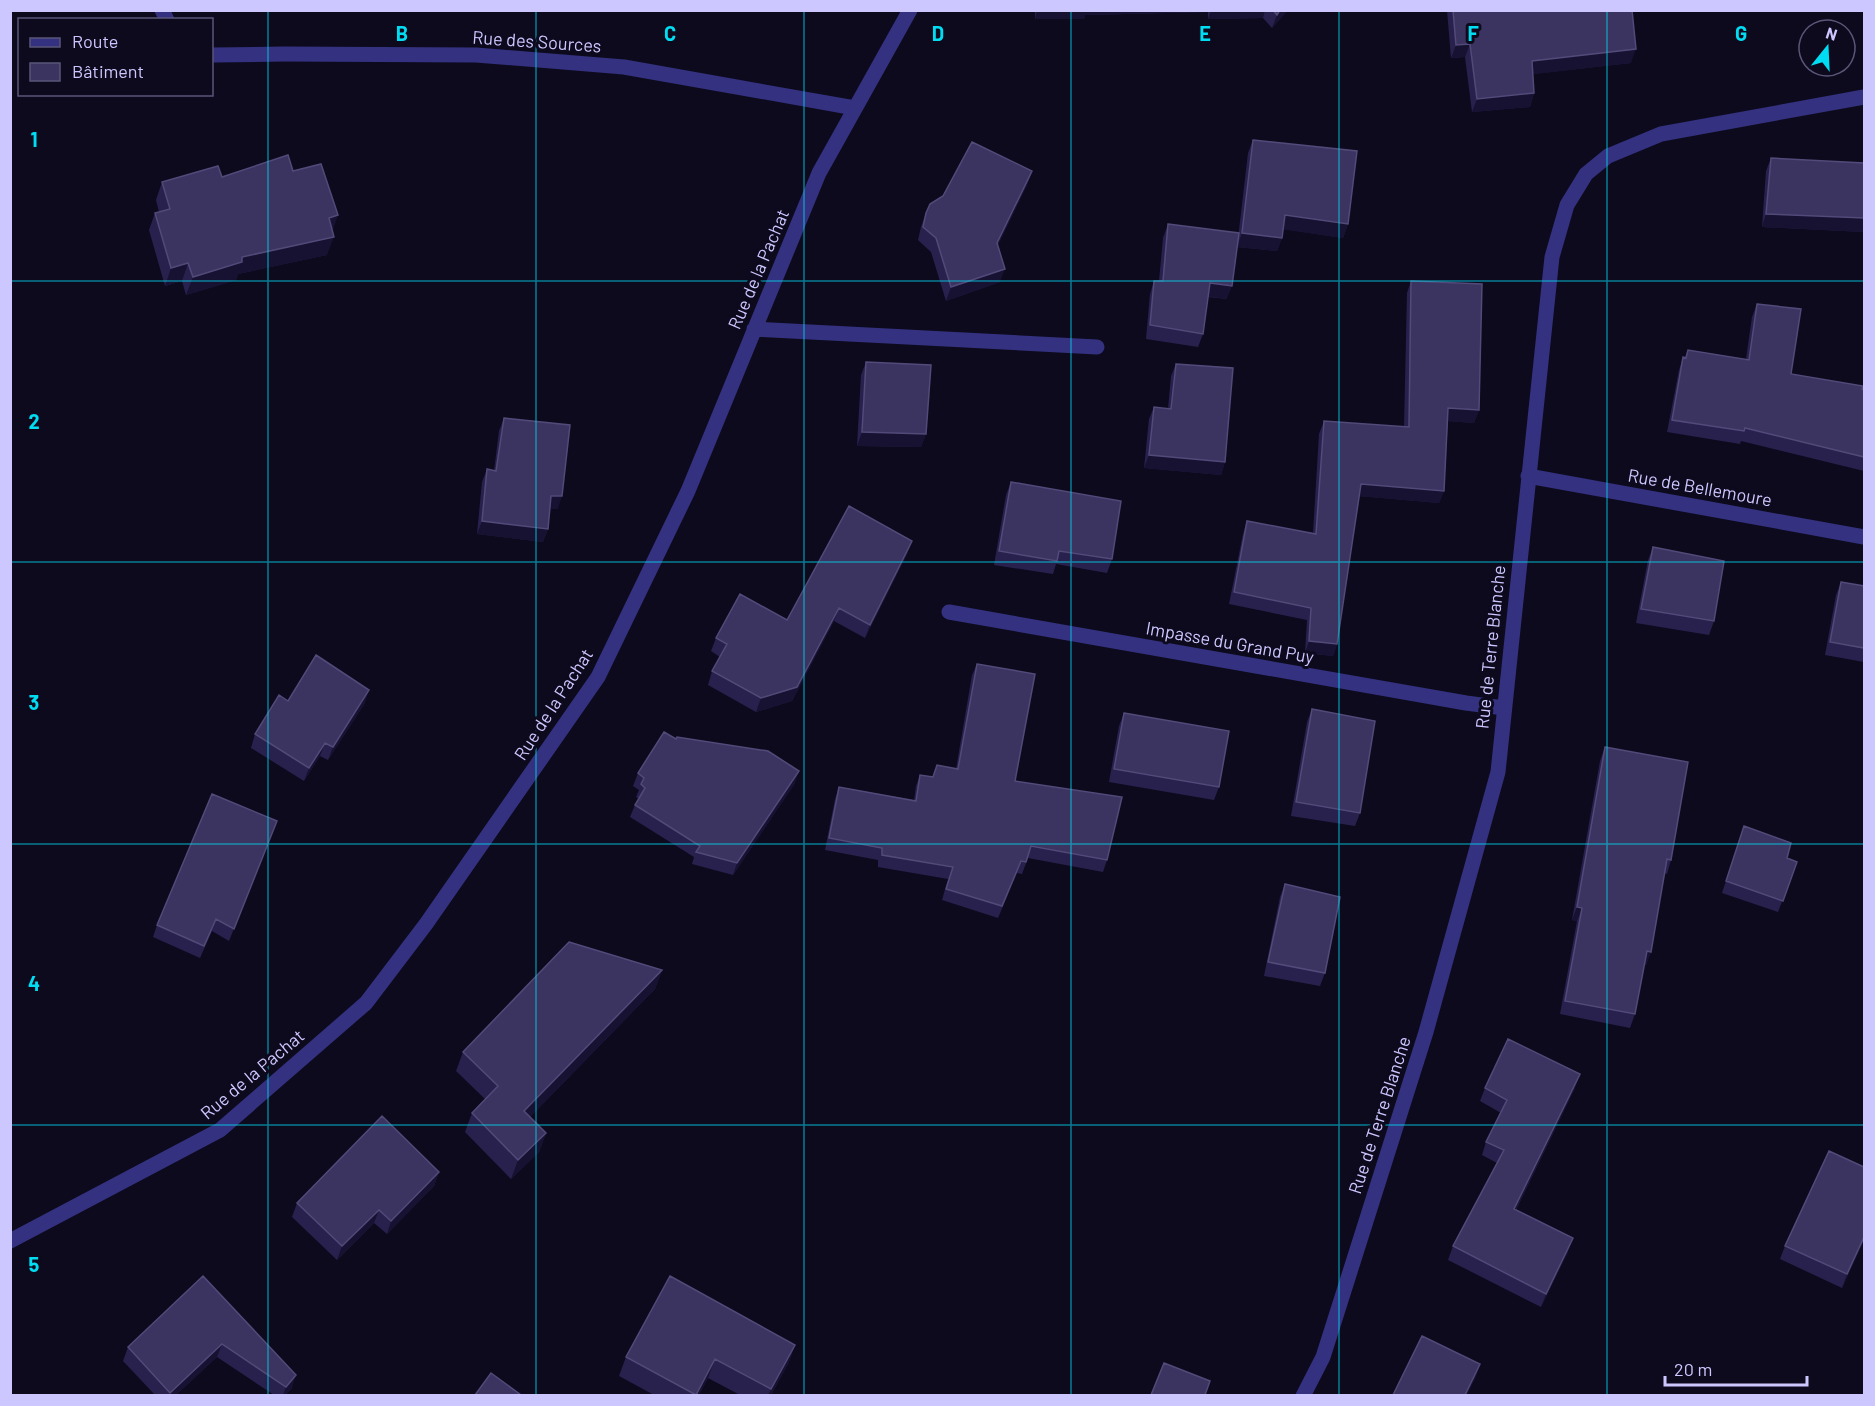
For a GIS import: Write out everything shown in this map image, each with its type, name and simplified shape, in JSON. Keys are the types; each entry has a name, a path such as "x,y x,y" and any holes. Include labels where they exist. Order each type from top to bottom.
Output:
{"street":[{"name":"Rue de la Pachat","path":"10,1241 220,1130 366,1003 426,924 598,677 688,491 819,173 910,10"},
{"name":"Rue des Sources","path":"213,55 380,54 498,57 624,68 855,108"},
{"name":"Rue de Terre Blanche","path":"1303,1395 1323,1357 1426,1032 1497,772 1552,257 1567,205 1586,174 1608,156 1661,134 1864,97"},
{"path":"754,329 1097,347"},
{"name":"Rue de Bellemoure","path":"1528,476 1864,537"},
{"name":"Impasse du Grand Puy","path":"949,612 1504,708"}],"building":[{"path":"1453,10 1632,10 1636,49 1532,61 1534,93 1477,99 1470,44 1456,45"},
{"path":"1253,140 1357,151 1348,224 1285,215 1282,238 1242,233"},
{"path":"972,142 1032,171 997,243 1005,269 951,287 936,238 923,227 930,204 943,196"},
{"path":"288,155 293,171 321,164 338,215 329,218 334,237 242,257 242,262 193,277 188,263 171,268 155,213 170,209 162,182 218,166 222,177"},
{"path":"1771,158 1864,163 1864,218 1766,214"},
{"path":"1168,224 1239,233 1232,286 1210,283 1203,334 1150,325 1154,281 1163,281"},
{"path":"1411,281 1482,284 1479,410 1448,408 1444,491 1361,484 1337,644 1309,641 1311,608 1234,592 1247,521 1316,534 1324,421 1409,427"},
{"path":"1757,304 1801,309 1791,374 1863,386 1864,457 1745,428 1744,431 1672,420 1683,357 1686,358 1688,350 1749,360"},
{"path":"866,362 931,365 926,434 862,432"},
{"path":"1176,364 1233,368 1225,462 1149,455 1154,407 1171,409"},
{"path":"504,418 570,425 562,496 551,496 548,529 482,521 487,469 496,471"},
{"path":"1011,482 1121,501 1112,559 1059,551 1057,561 999,551"},
{"path":"849,506 912,541 870,625 839,608 797,687 761,698 712,671 727,644 716,638 740,594 787,620"},
{"path":"1653,547 1724,561 1714,621 1641,609"},
{"path":"1841,582 1864,586 1864,648 1830,642"},
{"path":"316,655 369,690 333,747 325,743 309,768 255,734 279,695 288,701"},
{"path":"977,664 1035,674 1015,781 1122,797 1107,860 1031,846 1026,862 1021,861 1002,906 946,889 953,867 882,855 882,848 829,838 839,787 916,801 920,775 933,777 937,765 958,769"},
{"path":"1312,709 1375,721 1360,813 1296,802"},
{"path":"1124,713 1229,731 1219,787 1114,769"},
{"path":"664,732 676,739 677,737 768,751 799,771 737,863 696,852 700,846 635,805 645,788 641,784 644,778 638,773"},
{"path":"1605,747 1688,762 1671,860 1667,859 1651,952 1647,951 1635,1014 1565,1001 1582,908 1577,907"},
{"path":"212,794 277,821 234,929 216,919 204,946 157,925"},
{"path":"1744,826 1791,843 1787,858 1797,862 1783,901 1726,881"},
{"path":"1285,884 1340,897 1325,973 1268,962"},
{"path":"569,942 662,970 524,1111 546,1133 518,1160 472,1113 498,1086 463,1052"},
{"path":"1508,1039 1580,1074 1514,1209 1573,1238 1546,1294 1453,1246 1504,1150 1486,1142 1507,1100 1485,1088"},
{"path":"382,1116 439,1172 391,1221 379,1210 342,1246 297,1203"},
{"path":"1829,1151 1864,1167 1864,1237 1847,1274 1785,1246"},
{"path":"203,1276 296,1375 286,1387 222,1344 170,1393 128,1347"},
{"path":"670,1276 795,1345 771,1389 715,1359 696,1395 626,1357"},
{"path":"1422,1336 1480,1364 1465,1395 1393,1395"},
{"path":"1164,1363 1210,1381 1205,1395 1151,1395"},
{"path":"491,1373 521,1395 475,1395"}]}
